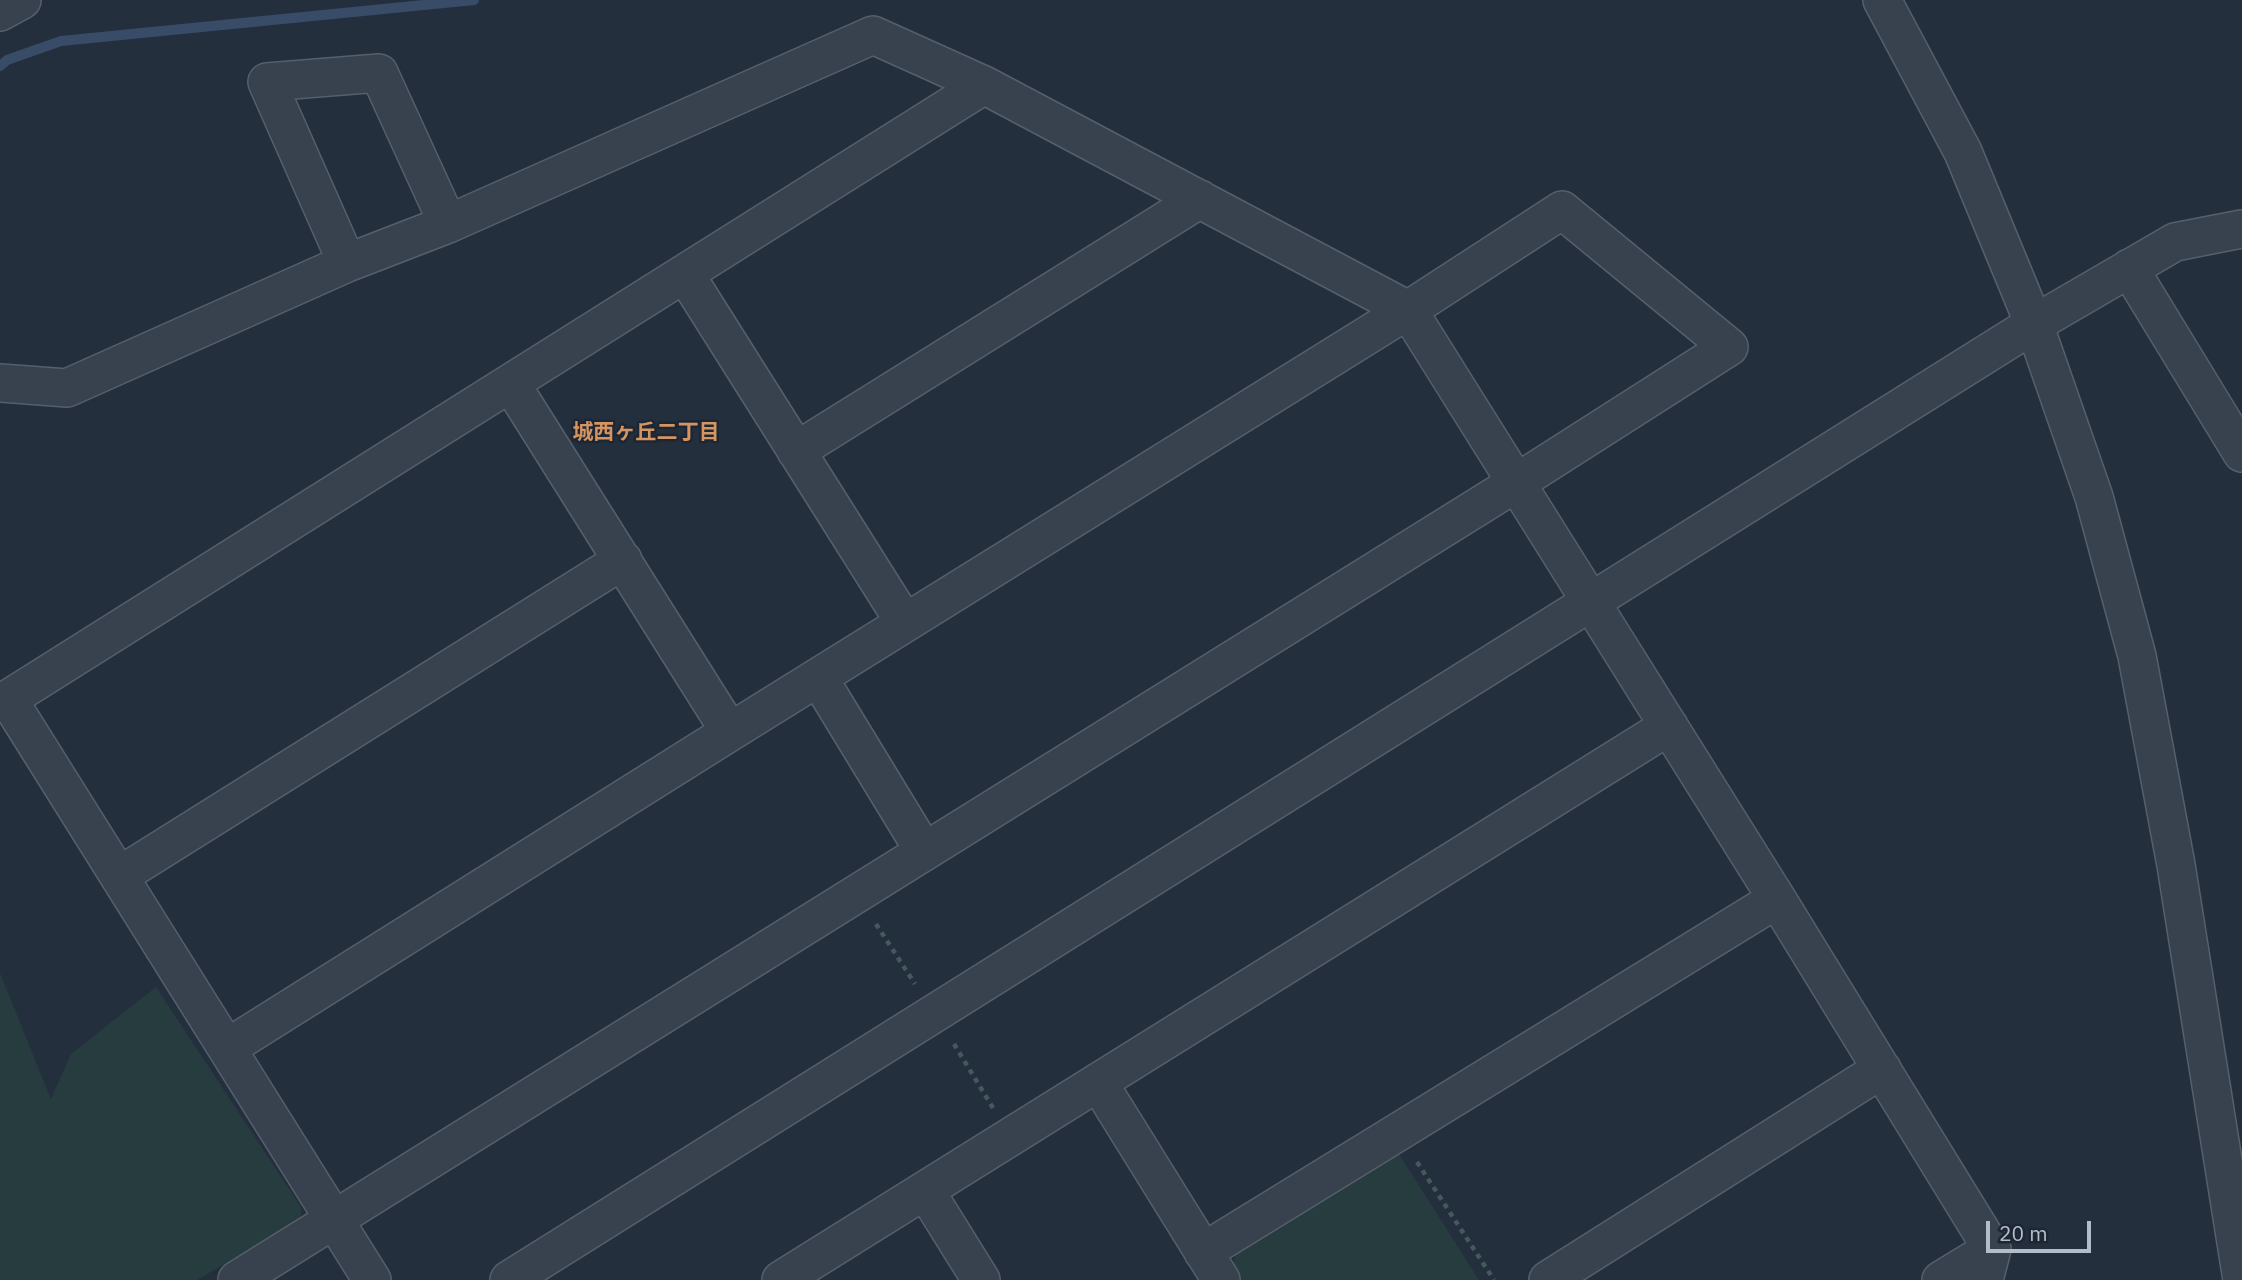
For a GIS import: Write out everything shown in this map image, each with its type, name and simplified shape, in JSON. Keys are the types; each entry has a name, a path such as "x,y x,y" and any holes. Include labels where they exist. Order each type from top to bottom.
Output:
{"street":[{"path":"0,12 22,0"},
{"path":"1882,0 1963,152 2034,324 2094,497 2137,656 2176,865 2242,1280"},
{"path":"0,383 66,388 348,263 448,224 873,34 984,85 1408,310 1882,1069 1988,1264 1941,1280"},
{"path":"348,263 267,82 379,73 448,224"},
{"path":"372,1280 4,693 511,384 984,85"},
{"path":"796,451 1200,199"},
{"path":"228,1048 1408,310 1562,210 1729,347 237,1280"},
{"path":"509,1280 1593,603 2034,324 2175,242 2242,229"},
{"path":"2129,268 2242,453"},
{"path":"685,274 905,623"},
{"path":"511,384 730,732"},
{"path":"119,876 623,560"},
{"path":"818,677 924,852"},
{"path":"781,1280 1669,726"},
{"path":"1098,1082 1212,1266 1397,1132 1777,899"},
{"path":"1548,1280 1882,1069"},
{"path":"925,1190 981,1280"}],"path":[{"path":"1397,1132 1494,1280"}],"green space":[{"path":"0,973 51,1099 71,1054 156,987 301,1207 301,1219 197,1280 0,1280"},
{"path":"1399,1154 1479,1280 1242,1280 1233,1267 1235,1255"}],"waterway":[{"path":"0,66 7,60 61,41 474,0"}],"district":[{"name":"城西ヶ丘二丁目","path":"646,433"}]}
